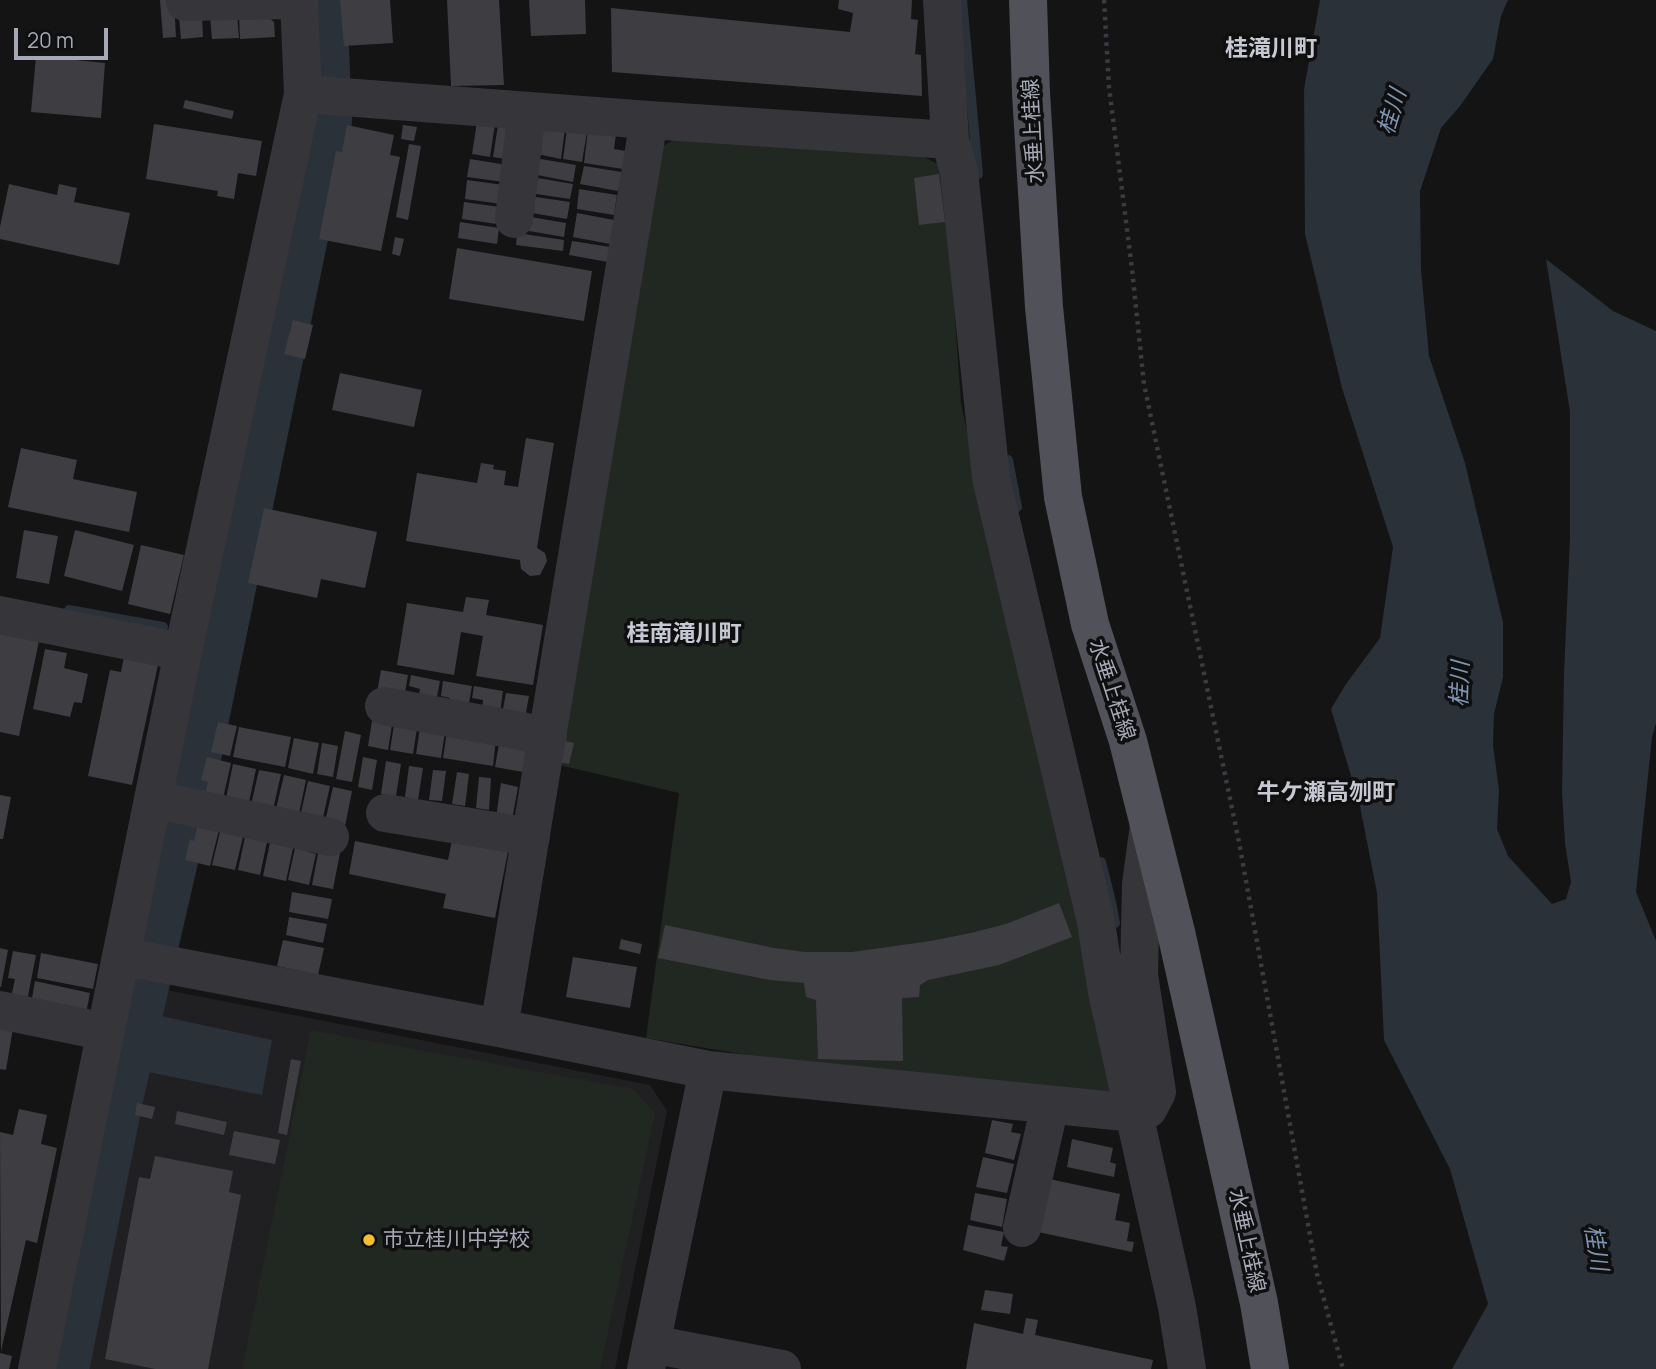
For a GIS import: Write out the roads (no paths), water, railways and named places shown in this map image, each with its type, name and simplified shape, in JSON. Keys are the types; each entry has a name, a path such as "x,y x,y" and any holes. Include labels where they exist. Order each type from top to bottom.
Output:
{"main road":[{"name":"水垂上桂線","path":"1028,0 1044,307 1063,497 1090,624 1128,741 1177,932 1259,1303 1270,1369"}],"street":[{"path":"37,1369 106,1032 139,960 175,803 183,652 318,95 297,0 186,2"},
{"path":"942,0 950,140 959,172 991,478 1096,923 1107,992 1146,1104"},
{"path":"318,95 950,140"},
{"path":"514,219 527,111"},
{"path":"499,1028 649,120"},
{"path":"0,615 183,652"},
{"path":"384,706 548,736"},
{"path":"175,803 330,837"},
{"path":"386,813 531,837"},
{"path":"1149,822 1142,884 1139,975 1146,1104 1187,1369"},
{"path":"139,960 708,1070 1050,1105 1146,1104"},
{"path":"0,1010 106,1032"},
{"path":"708,1070 648,1356 782,1369"},
{"path":"1022,1228 1050,1105"}],"water":[{"name":"桂川","path":"1320,0 1508,0 1501,16 1493,59 1441,128 1420,191 1421,269 1429,356 1465,463 1503,622 1503,677 1494,714 1493,745 1499,790 1497,829 1508,856 1552,904 1566,899 1571,882 1562,792 1570,537 1570,412 1546,259 1613,311 1656,331 1656,723 1652,737 1636,892 1656,941 1656,1369 1452,1369 1488,1304 1450,1169 1384,1040 1377,893 1360,806 1331,709 1380,638 1393,547 1342,388 1305,234 1304,89"},
{"path":"156,1015 272,1040 262,1095 143,1071"}],"waterway":[{"path":"61,1369 116,1094 186,791 324,120 319,0"},
{"path":"962,0 978,174"},
{"path":"1008,460 1017,507"},
{"path":"69,610 163,627"},
{"path":"1101,862 1115,923"}],"place":[{"name":"市立桂川中学校","path":"369,1240"}],"district":[{"name":"桂滝川町","path":"1271,50"},
{"name":"桂南滝川町","path":"684,635"},
{"name":"牛ケ瀬高刎町","path":"1326,794"}]}
